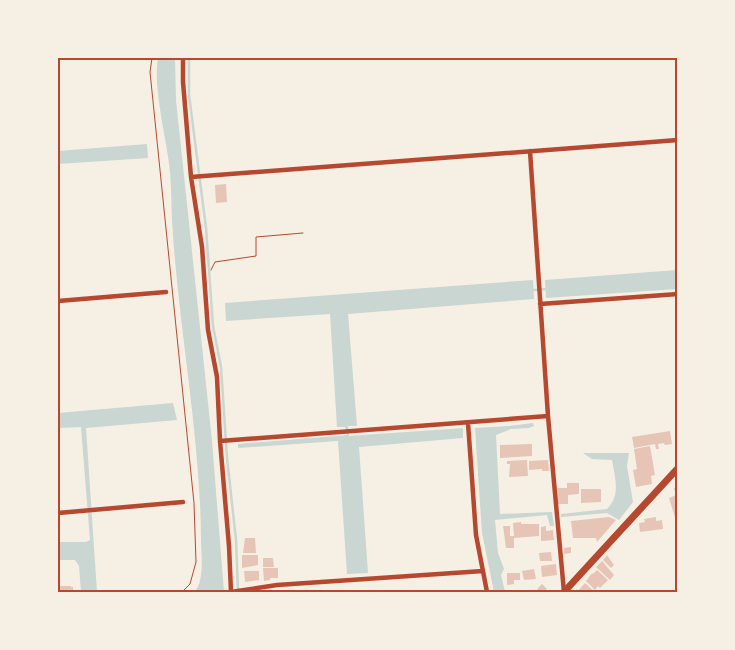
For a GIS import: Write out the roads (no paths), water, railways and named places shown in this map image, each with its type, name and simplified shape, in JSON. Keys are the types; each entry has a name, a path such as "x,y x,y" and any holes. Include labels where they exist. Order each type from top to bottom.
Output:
{"main road":[{"path":"564,592 678,468"}],"street":[{"path":"183,58 183,82 191,177 202,247 208,330 224,440 233,592 277,585 483,571"},
{"path":"191,177 678,140"},
{"path":"530,151 548,416 564,592"},
{"path":"58,301 166,292"},
{"path":"540,304 678,294"},
{"path":"224,440 548,416"},
{"path":"468,423 476,535 487,592"},
{"path":"58,512 183,502"}],"waterway":[{"path":"189,58 189,95 206,228 213,326 221,367 227,458 236,540 238,591"},
{"path":"534,290 546,289"}]}
